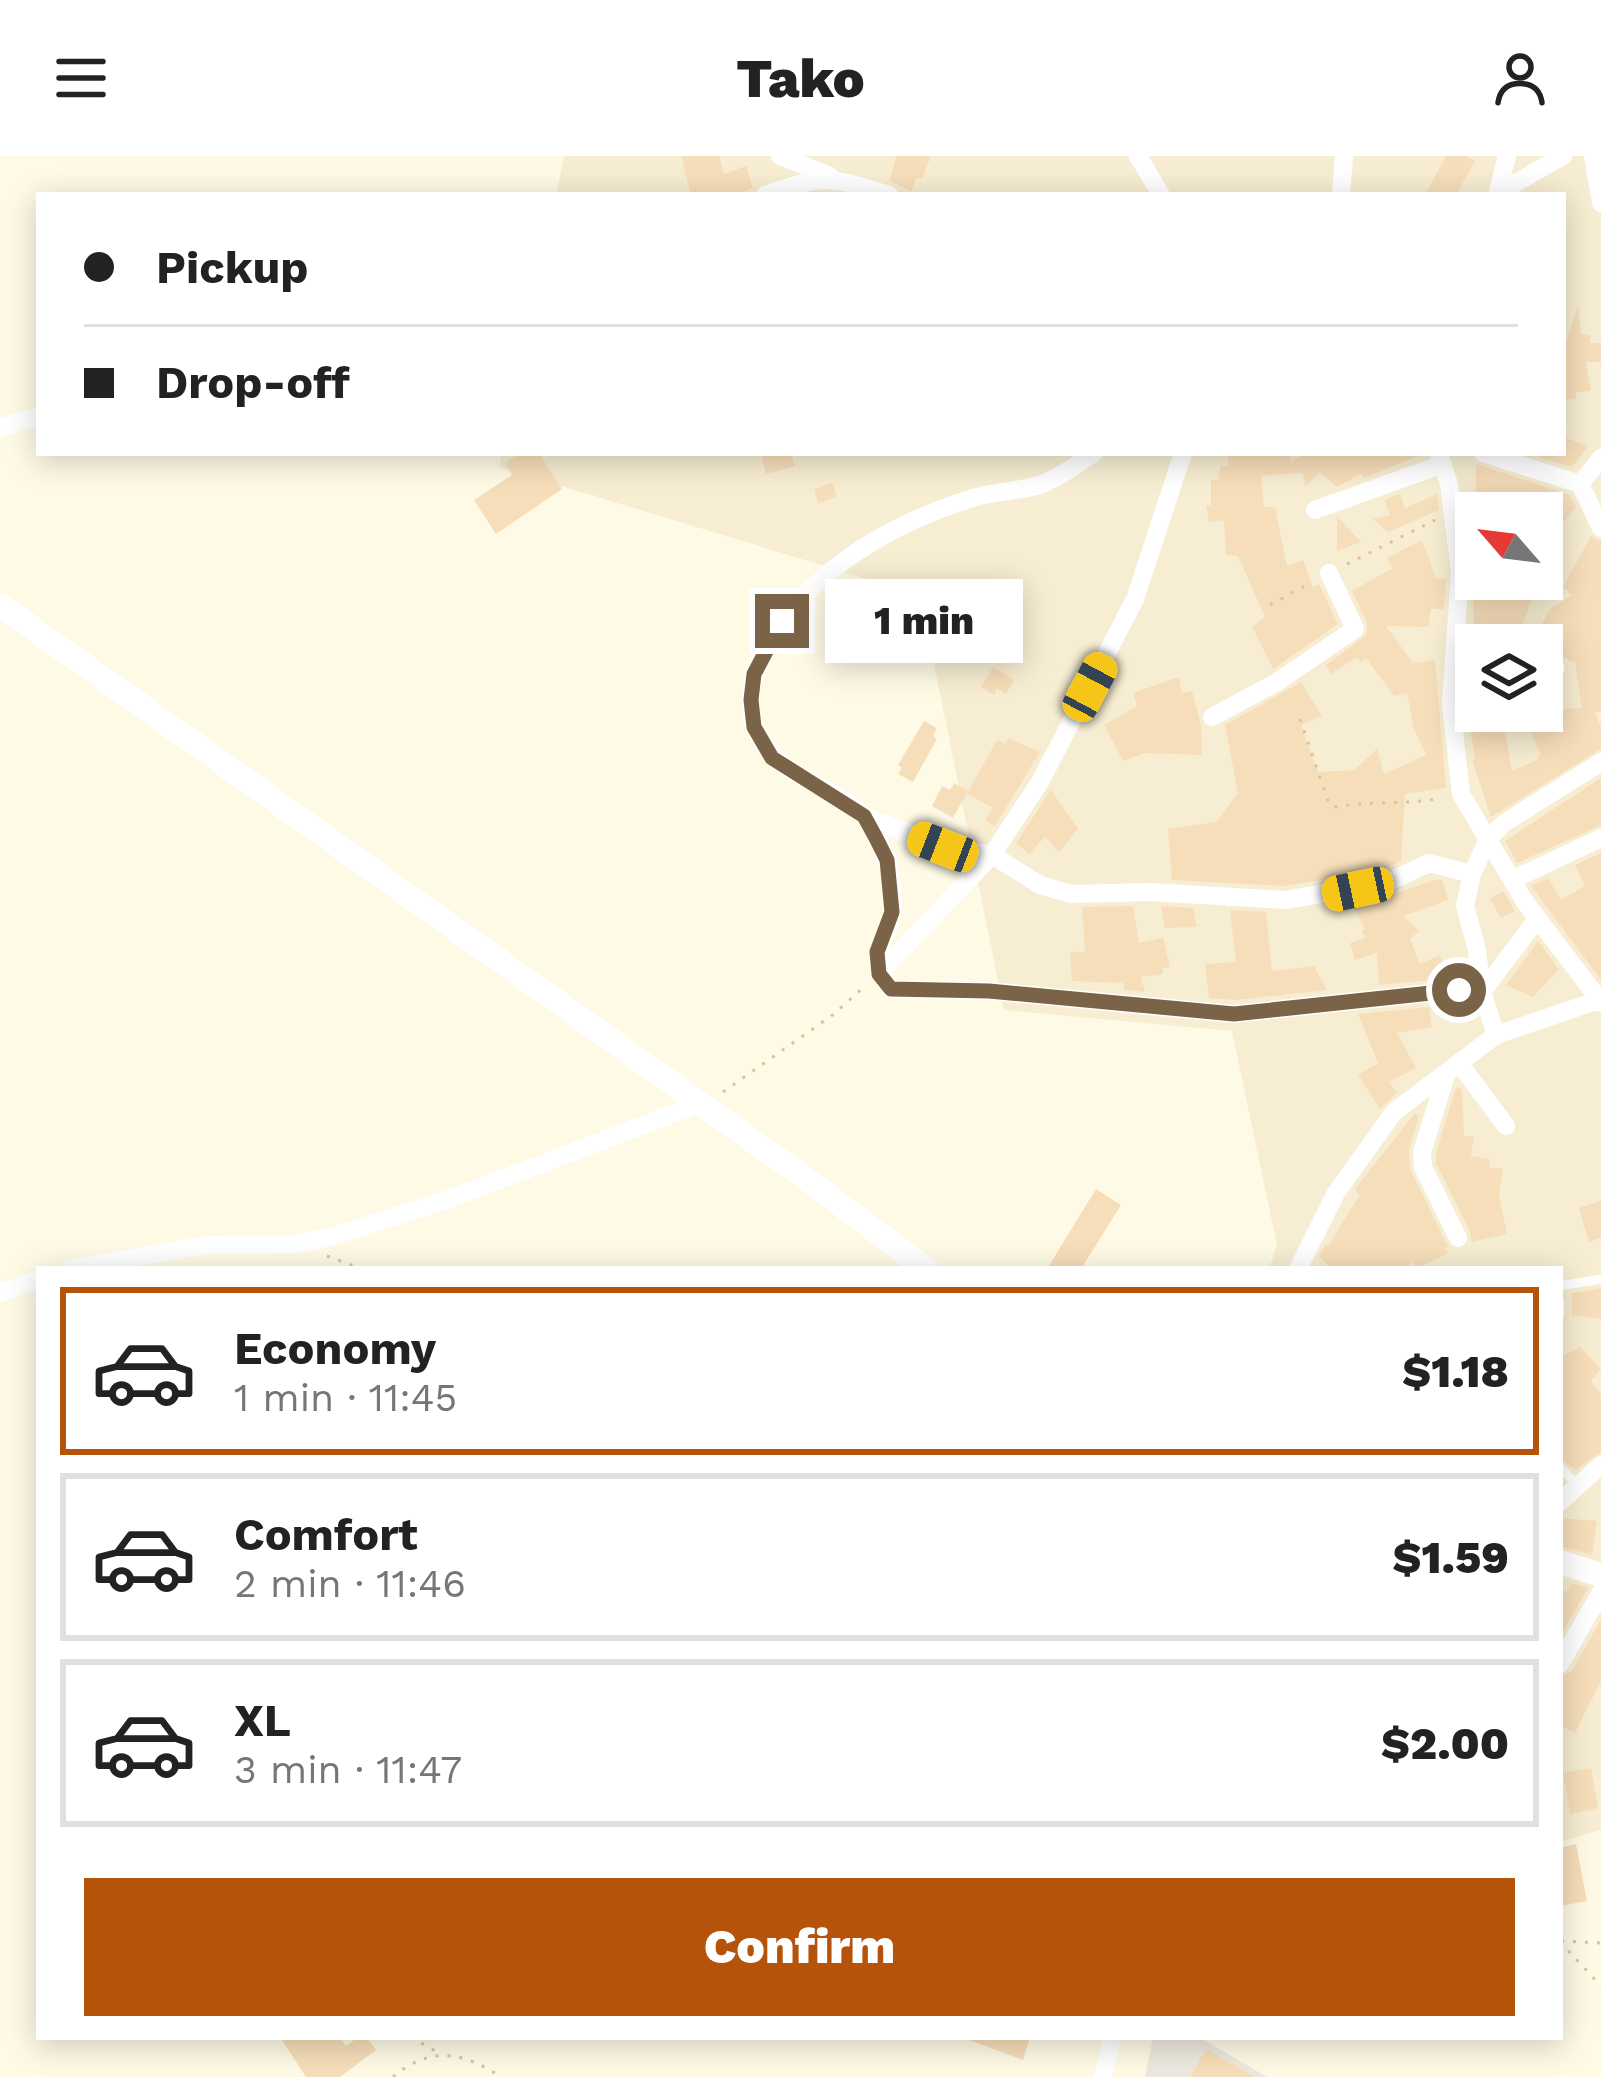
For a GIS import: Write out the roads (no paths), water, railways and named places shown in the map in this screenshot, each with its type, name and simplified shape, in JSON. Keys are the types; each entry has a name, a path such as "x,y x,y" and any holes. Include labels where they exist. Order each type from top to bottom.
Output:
{"street":[{"path":"780,156 879,192"},
{"path":"1138,156 1159,192"},
{"path":"1341,192 1344,156"},
{"path":"1498,192 1507,156"},
{"path":"1500,192 1563,156"},
{"path":"1593,156 1601,203"},
{"path":"777,192 834,178"},
{"path":"0,428 36,417"},
{"path":"1089,456 1046,483 977,497 900,526 821,580 782,621 754,674 754,727 772,758 864,816 943,847 992,855 1058,893 1150,892 1285,900 1386,883 1429,863 1472,874"},
{"path":"879,974 992,855 1040,782 1136,599 1182,456"},
{"path":"1492,456 1580,484 1601,528"},
{"path":"1580,484 1601,458"},
{"path":"1300,1266 1336,1193 1383,1124 1496,1035 1600,1001 1537,919 1462,794 1453,744 1460,572 1441,459 1315,510"},
{"path":"1212,717 1277,682 1355,629 1329,574"},
{"path":"0,605 922,1266"},
{"path":"1496,1035 1465,906 1472,874 1488,838 1503,824 1601,762"},
{"path":"864,816 887,860 892,912 877,952 879,974 891,989 989,991 1234,1014 1459,990 1482,992"},
{"path":"1512,880 1601,838"},
{"path":"1482,992 1537,919"},
{"path":"1453,1067 1506,1126"},
{"path":"1453,1067 1422,1152 1423,1167 1458,1238"},
{"path":"87,1266 206,1245 298,1244 330,1237 444,1201 699,1104"},
{"path":"0,1293 36,1280"},
{"path":"1563,1499 1601,1466"},
{"path":"1563,1563 1601,1575"},
{"path":"1563,1659 1601,1592"},
{"path":"1103,2077 1111,2040"}],"lane":[{"path":"1563,1285 1601,1279"},
{"path":"1563,1469 1578,1486"}]}
